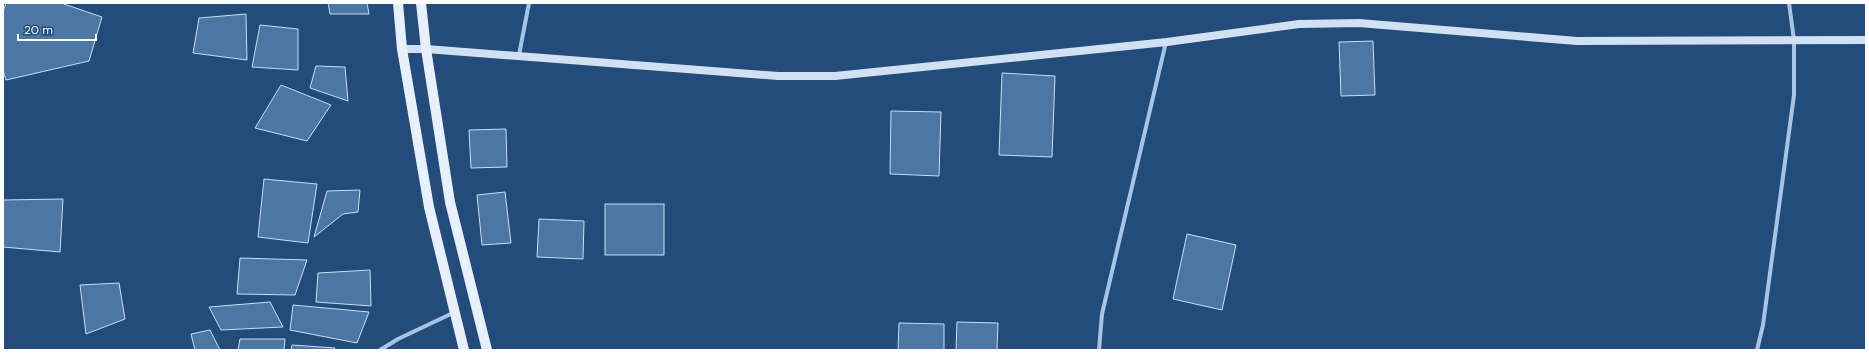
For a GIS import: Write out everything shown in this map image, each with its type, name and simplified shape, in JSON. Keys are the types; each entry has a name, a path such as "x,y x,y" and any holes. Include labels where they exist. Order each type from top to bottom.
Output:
{"main road":[{"path":"398,3 402,49 429,206 464,350"},
{"path":"421,3 426,48 450,202 487,350"}],"street":[{"path":"519,55 529,3"},
{"path":"1757,350 1763,325 1794,95 1794,40 1789,3"},
{"path":"402,49 426,48 778,76 835,76 1167,42 1299,24 1359,23 1577,41 1866,40"},
{"path":"1099,350 1102,314 1167,42"},
{"path":"380,350 398,339 455,312"}],"building":[{"path":"6,3 61,3 102,17 89,61 6,80 3,70 3,12"},
{"path":"328,3 367,3 369,14 330,14"},
{"path":"246,14 247,60 193,53 199,18"},
{"path":"260,25 298,29 298,70 252,67"},
{"path":"1373,41 1375,95 1341,96 1339,42"},
{"path":"316,66 345,67 348,101 310,88"},
{"path":"1002,73 1055,76 1052,157 999,155"},
{"path":"281,85 331,105 307,141 255,128"},
{"path":"891,111 941,112 939,176 890,174"},
{"path":"506,129 507,167 471,168 469,130"},
{"path":"264,179 317,184 308,243 258,237"},
{"path":"360,190 358,212 343,214 314,237 327,191"},
{"path":"505,192 511,243 482,245 477,195"},
{"path":"63,199 60,252 3,247 3,200"},
{"path":"605,204 664,204 664,255 605,255"},
{"path":"539,219 584,221 583,259 537,257"},
{"path":"1187,234 1236,245 1222,310 1173,299"},
{"path":"240,258 307,260 295,295 237,294"},
{"path":"370,270 371,306 316,302 318,273"},
{"path":"119,283 125,319 86,334 80,285"},
{"path":"270,302 283,327 221,330 209,307"},
{"path":"293,305 369,312 357,343 290,330"},
{"path":"957,322 998,323 997,350 956,350"},
{"path":"899,323 944,324 944,350 898,350"},
{"path":"210,330 220,350 195,350 191,334"},
{"path":"240,339 285,339 284,350 238,350"},
{"path":"292,345 335,348 334,350 291,350"}]}
